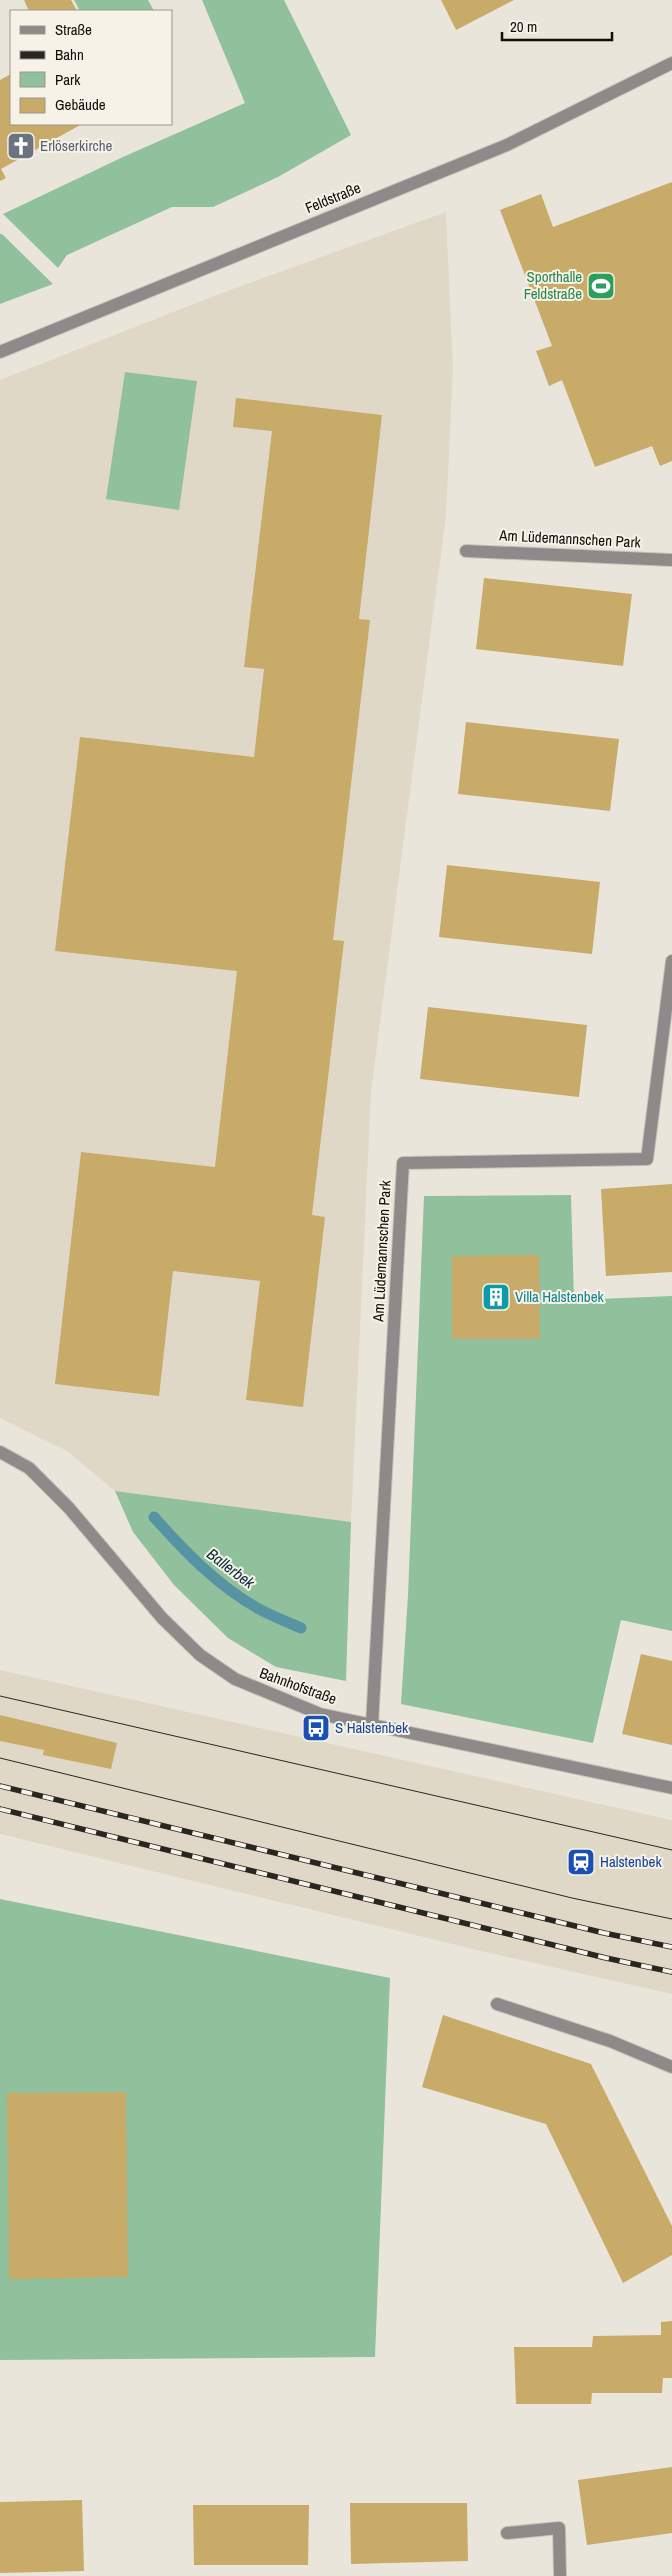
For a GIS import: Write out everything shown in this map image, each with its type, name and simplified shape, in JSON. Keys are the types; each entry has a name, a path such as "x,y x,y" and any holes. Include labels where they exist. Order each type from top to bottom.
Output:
{"street":[{"name":"Feldstraße","path":"0,352 506,145 672,63"},
{"name":"Am Lüdemannschen Park","path":"466,551 672,560"},
{"name":"Am Lüdemannschen Park","path":"372,1725 403,1163 647,1158 672,961"},
{"name":"Bahnhofstraße","path":"0,1452 29,1468 69,1508 162,1618 200,1655 235,1679 320,1714 672,1788"},
{"path":"497,2004 610,2041 672,2067"},
{"path":"507,2533 559,2528 560,2576"}],"shaded area":[{"path":"446,212 453,370 446,515 371,1092 351,1522 115,1491 67,1451 0,1418 0,380 219,294"},
{"path":"0,1670 672,1820 672,1994 481,1951 0,1834"}],"green space":[{"path":"74,0 148,0 153,10 79,10"},
{"path":"202,0 284,0 351,135 278,177 213,207 172,207 67,255 58,268 3,214 123,157 245,103"},
{"path":"0,234 2,234 53,284 0,304"},
{"path":"125,372 197,381 179,510 106,499"},
{"path":"571,1195 574,1300 672,1296 672,1631 621,1620 593,1743 401,1704 408,1595 424,1196"},
{"path":"115,1491 351,1522 346,1681 276,1667 228,1638 174,1585 133,1532"},
{"path":"0,1899 390,1978 375,2357 0,2360"}],"building":[{"path":"24,0 71,0 76,10 29,10"},
{"path":"441,0 514,0 456,30"},
{"name":"Erlöserkirche","path":"10,75 10,125 80,125 1,169 6,178 0,181 0,80"},
{"name":"Sporthalle Feldstraße","path":"672,182 672,461 660,466 652,446 595,467 562,380 549,386 536,351 552,346 500,210 541,194 553,227"},
{"path":"236,398 382,415 359,619 370,620 333,940 344,941 312,1215 325,1217 303,1407 246,1400 260,1281 173,1271 159,1396 55,1384 81,1152 215,1167 237,971 55,951 80,737 254,757 264,669 244,667 272,431 233,427"},
{"path":"484,578 632,594 623,666 476,649"},
{"path":"466,722 619,739 610,811 458,794"},
{"path":"447,865 600,882 592,954 439,937"},
{"path":"428,1007 587,1025 579,1097 420,1079"},
{"path":"672,1184 672,1272 606,1276 601,1189"},
{"name":"Villa Halstenbek","path":"539,1255 540,1339 452,1339 452,1256"},
{"path":"641,1654 672,1661 672,1745 622,1734"},
{"path":"0,1715 117,1743 111,1769 43,1755 44,1750 0,1741"},
{"path":"443,2015 591,2064 672,2226 672,2255 623,2283 546,2124 422,2087"},
{"path":"126,2092 128,2277 9,2279 7,2093"},
{"path":"672,2321 672,2378 663,2378 662,2393 592,2393 591,2404 516,2404 514,2347 592,2347 593,2336 661,2335 661,2322"},
{"path":"672,2467 672,2533 587,2545 578,2480"},
{"path":"82,2500 84,2571 0,2573 0,2502"},
{"path":"350,2503 467,2503 468,2561 351,2564"},
{"path":"193,2505 309,2505 308,2565 194,2565"}],"waterway":[{"name":"Ballerbek","path":"154,1517 190,1555 230,1590 259,1609 301,1628"}],"tram line":[{"path":"0,1696 672,1850"},
{"path":"0,1758 572,1898 672,1919"}],"railway":[{"path":"0,1786 604,1933 672,1947"},
{"path":"0,1809 606,1958 672,1972"}],"place":[{"name":"Erlöserkirche","path":"21,146"},
{"name":"Sporthalle Feldstraße","path":"601,286"},
{"name":"Villa Halstenbek","path":"496,1297"},
{"name":"S Halstenbek","path":"316,1728"},
{"name":"Halstenbek","path":"581,1862"}]}
